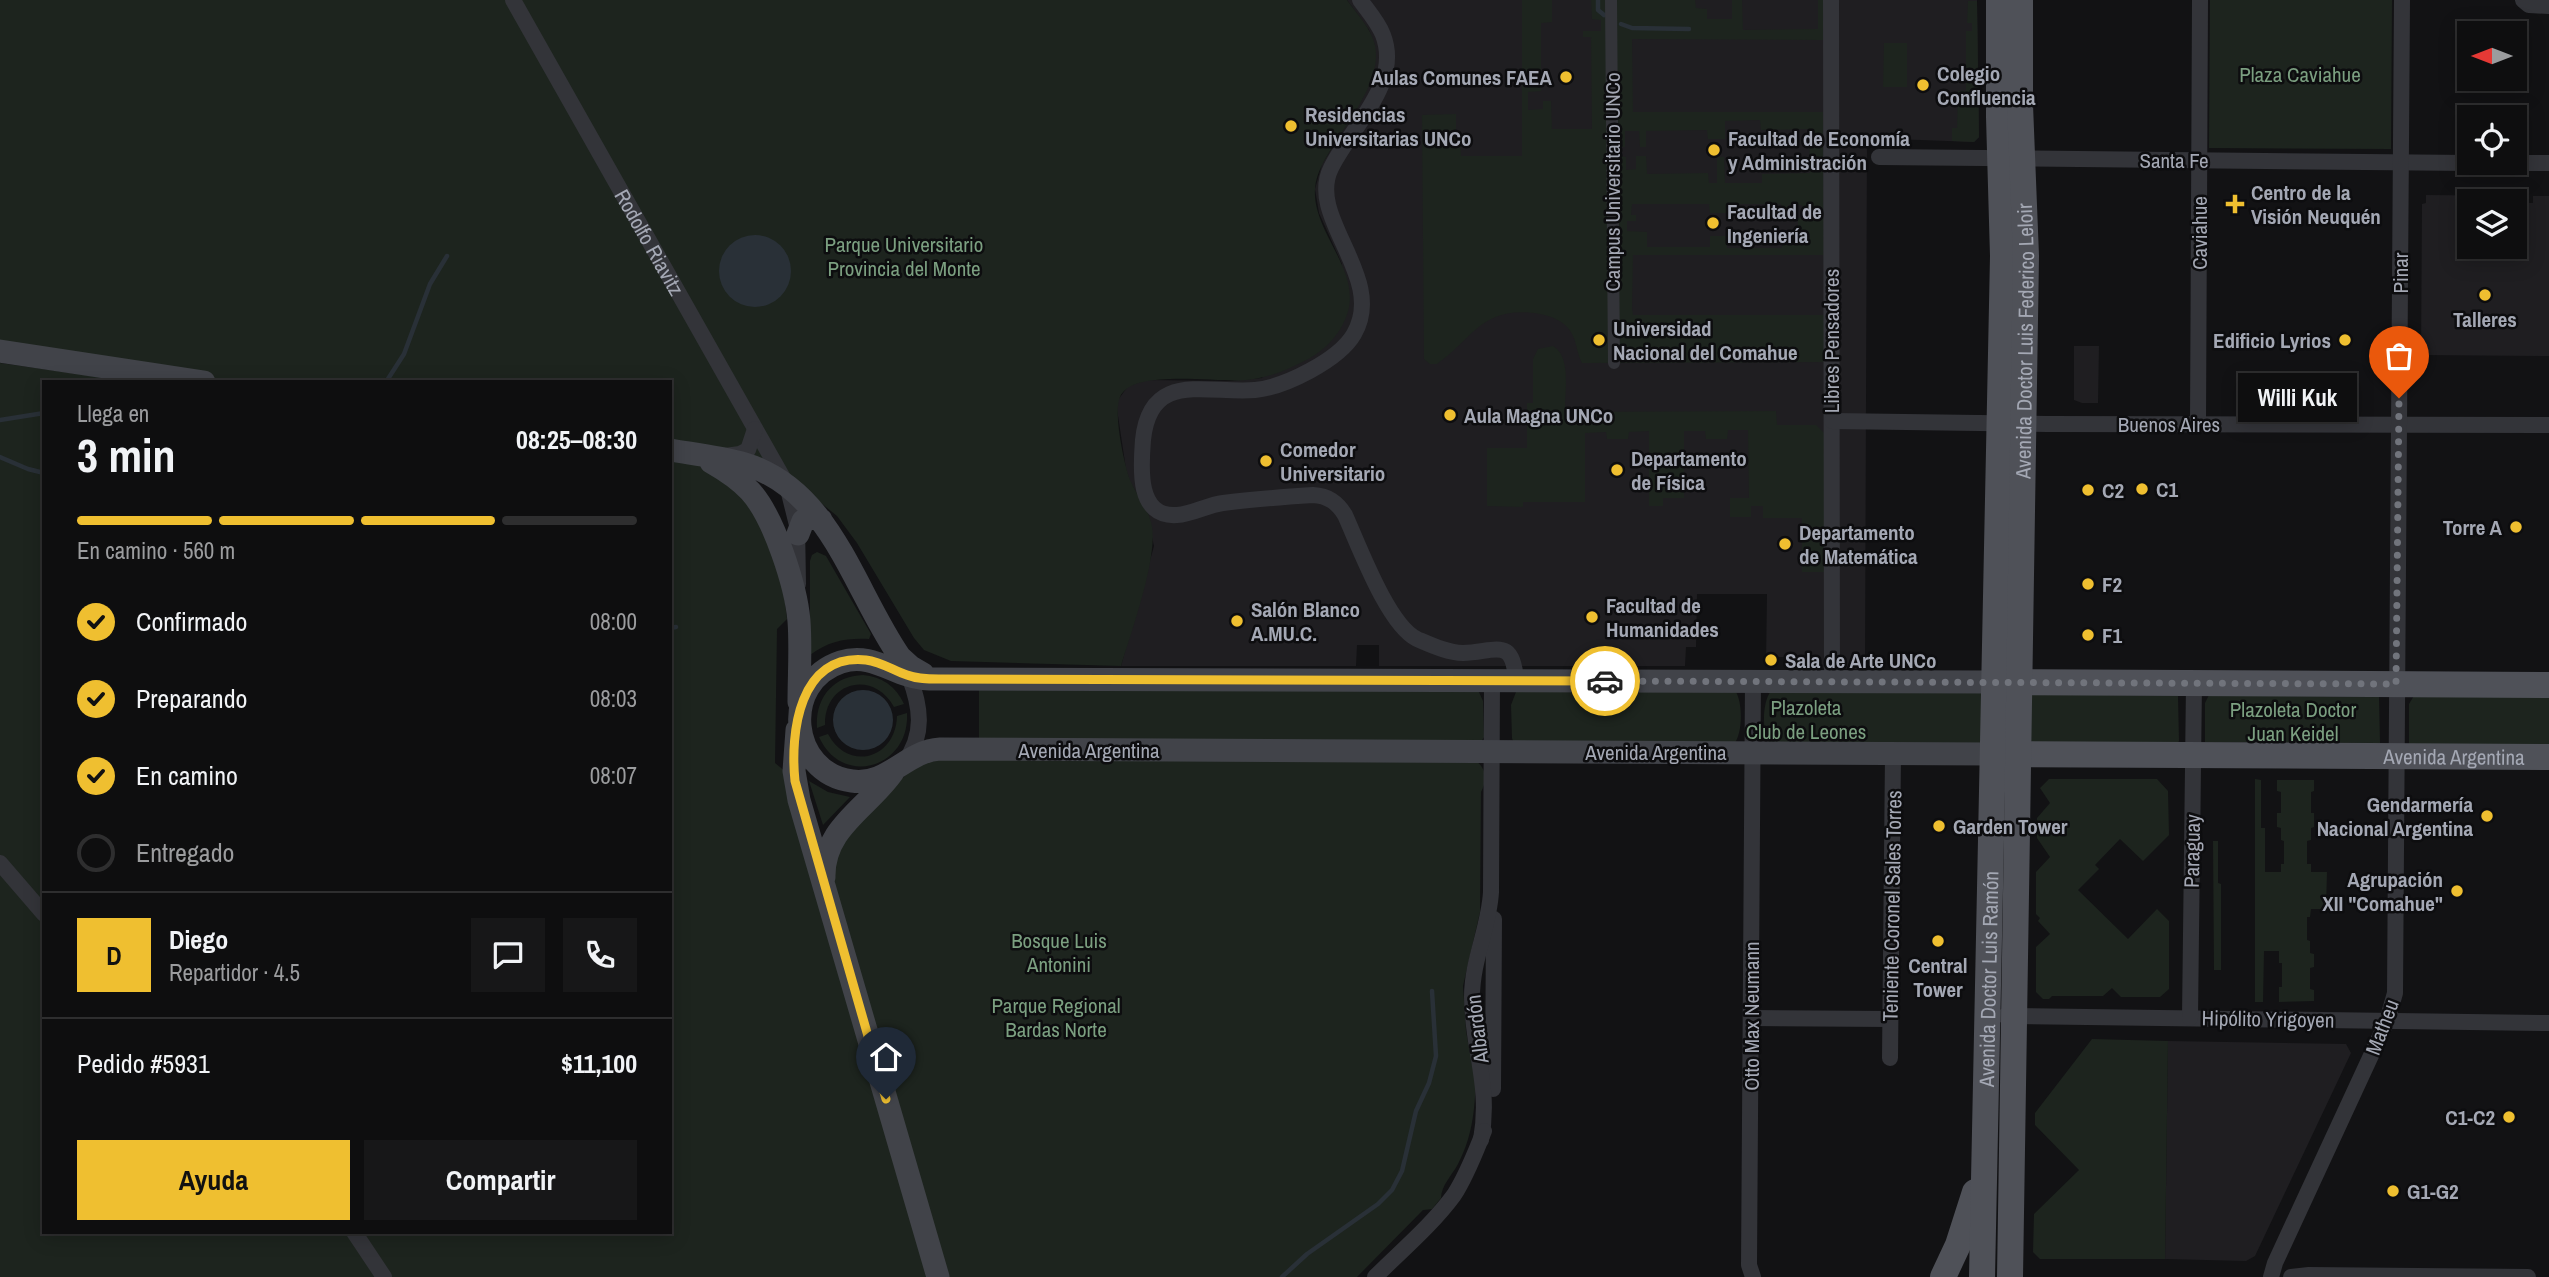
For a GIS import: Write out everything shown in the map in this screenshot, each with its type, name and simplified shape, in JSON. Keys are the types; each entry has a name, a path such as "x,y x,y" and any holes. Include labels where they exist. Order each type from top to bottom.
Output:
{"main road":[{"name":"Avenida Doctor Luis Federico Leloir","path":"1999,0 2011,160 2026,256 2012,423 2008,682"},
{"name":"Avenida Doctor Luis Federico Leloir","path":"2011,160 2020,0"},
{"path":"0,351 191,380"},
{"path":"674,451 745,464 787,485"},
{"path":"674,451 711,462 751,492 761,506 784,563 799,621"},
{"name":"Rodolfo Riavitz","path":"787,485 821,520 896,651 911,667 924,675 939,679"},
{"path":"798,534 803,521 811,518 821,520"},
{"name":"Rodolfo Riavitz","path":"799,621 799,719 794,750 795,781 938,1277"},
{"path":"896,651 909,676"},
{"path":"899,767 871,780 850,781 824,771 809,756 803,743 799,719 804,695 811,683 827,669 853,660 873,661 909,676 939,679 2549,685"},
{"name":"Avenida Doctor Luis Ramón","path":"1982,1277 1987,1016 2006,754 2008,682"},
{"name":"Avenida Argentina","path":"899,767 923,751 940,749 2549,757"},
{"name":"Avenida Doctor Luis Ramón","path":"2006,754 2014,1016 2010,1277"},
{"name":"Rodolfo Riavitz","path":"824,886 827,852 836,833 899,767"},
{"path":"1943,1277 1971,1208 1985,1143"}],"street":[{"name":"Rodolfo Riavitz","path":"513,0 787,485 798,534 799,621"},
{"path":"1360,0 1382,33 1388,56 1387,68 1379,90 1331,167 1325,187 1330,210 1360,286 1362,308 1355,333 1340,351 1330,358 1282,384 1256,390 1185,389 1161,398 1150,412 1144,430 1140,467 1142,484 1153,506 1171,515 1221,503 1313,495 1328,498 1340,507 1345,515 1391,612 1402,628 1445,650 1462,653 1492,649 1505,651 1512,656 1516,681"},
{"name":"Campus Universitario UNCo","path":"1611,0 1614,363"},
{"name":"Libres Pensadores","path":"1831,0 1832,682"},
{"name":"Caviahue","path":"2198,424 2200,0"},
{"name":"Pinar","path":"2396,757 2402,0"},
{"path":"2523,0 2533,6 2549,6"},
{"name":"Santa Fe","path":"1879,157 2457,163"},
{"path":"2527,163 2549,163"},
{"name":"Buenos Aires","path":"1832,421 2549,425"},
{"path":"674,451 730,456 740,454 751,446 755,429"},
{"path":"899,767 915,744 920,725 918,704 909,676"},
{"name":"Albardón","path":"1374,1277 1433,1219 1452,1196 1468,1170 1490,1114 1493,1090 1494,928 1492,681"},
{"name":"Otto Max Neumann","path":"1753,681 1749,1265 1754,1277"},
{"name":"Paraguay","path":"2190,1018 2194,683"},
{"name":"Teniente Coronel Sales Torres","path":"1890,1058 1893,754"},
{"name":"Matheu","path":"2271,1277 2394,1003 2396,757"},
{"path":"0,863 42,912"},
{"name":"Hipólito Yrigoyen","path":"1987,1016 2549,1023"},
{"path":"1751,1018 1890,1019"},
{"path":"355,1234 384,1277"},
{"path":"2291,1277 2528,1277"}],"shaded area":[{"name":"Universidad Nacional del Comahue","path":"1347,0 1977,0 1979,137 1974,142 1867,138 1865,669 1801,668 1801,657 1777,657 1776,663 1766,663 1767,594 1697,594 1696,647 1686,647 1685,666 1379,666 1379,645 1357,645 1356,666 1121,666 1154,546 1145,507 1130,482 1126,469 1118,400 1128,386 1147,380 1229,381 1262,378 1342,264 1319,213 1315,189 1322,164 1372,78 1375,61 1375,46 1369,30"},
{"path":"2426,195 2457,195 2457,259 2527,259 2527,203 2533,203 2533,196 2549,196 2549,356 2421,355 2422,204 2426,203"},
{"path":"755,235 769,238 781,245 788,257 791,271 788,285 781,297 769,304 755,307 741,304 729,297 722,285 719,271 722,257 729,245 741,238"},
{"path":"2074,346 2099,346 2098,403 2074,400"},
{"path":"863,690 884,699 893,720 884,741 863,750 842,741 833,720 842,699"},
{"path":"2168,1041 2346,1044 2351,1053 2255,1256 2246,1261 2165,1259"}],"green space":[{"name":"Parque Universitario Provincia del Monte","path":"0,0 1347,0 1363,21 1375,45 1374,72 1369,85 1321,166 1315,189 1316,206 1345,272 1349,289 1349,306 1337,334 1310,358 1263,377 1246,380 1158,380 1128,388 1120,397 1118,414 1125,462 1130,480 1149,516 1153,536 1143,593 1121,666 951,661 924,650 914,638 857,543 837,516 810,494 672,451 672,380 191,380 0,351"},
{"path":"1522,0 1552,0 1552,22 1541,23 1541,91 1528,92 1528,110 1543,109 1543,101 1551,101 1552,129 1592,129 1591,37 1583,37 1583,31 1601,31 1601,20 1592,19 1591,0 1695,0 1696,8 1707,9 1707,19 1732,19 1732,0 1742,0 1743,30 1818,29 1818,0 1823,0 1823,40 1632,39 1633,112 1823,112 1824,255 1633,255 1632,308 1633,315 1824,315 1824,362 1582,363 1571,332 1557,319 1516,312 1502,315 1479,326 1437,364 1430,364 1424,359 1422,115 1456,114 1456,136 1460,136 1461,156 1522,156","holes":["1760,120 1761,130 1809,129 1810,173 1762,174 1762,183 1725,183 1724,157 1717,157 1717,183 1709,183 1708,173 1647,174 1646,156 1636,156 1636,169 1626,170 1626,157 1620,156 1620,147 1625,147 1625,131 1639,131 1640,147 1646,147 1646,131 1707,130 1708,139 1725,139 1725,121","1632,204 1709,204 1710,213 1727,213 1728,204 1781,204 1782,218 1788,219 1788,205 1802,205 1803,218 1798,218 1798,242 1788,242 1787,236 1782,236 1782,248 1727,248 1727,236 1710,236 1710,247 1647,247 1647,232 1627,231 1627,221 1636,221 1636,215 1631,215"]},
{"name":"Plaza Caviahue","path":"2210,0 2392,0 2391,149 2209,148"},
{"path":"1968,1 1977,1 1979,137 1974,142 1952,141 1952,128 1957,128 1958,91 1966,91 1966,31 1972,31 1972,23 1967,23"},
{"path":"1884,43 1907,43 1907,87 1883,87"},
{"path":"1553,346 1559,351 1565,365 1565,408 1570,412 1776,411 1777,425 1816,425 1824,433 1825,572 1802,572 1802,518 1763,518 1763,506 1751,506 1751,517 1730,517 1730,498 1749,498 1748,430 1728,430 1727,439 1706,439 1705,431 1684,431 1684,498 1663,498 1663,506 1649,506 1649,431 1629,432 1628,439 1607,439 1606,432 1585,433 1585,502 1523,502 1523,507 1487,506 1487,448 1527,448 1527,403 1533,403 1533,359 1538,349"},
{"name":"Parque Regional Bardas Norte","path":"0,363 121,380 42,380 42,1234 672,1234 672,459 704,466 749,499 782,577 787,619 777,629 775,763 786,772 817,888 843,836 916,765 933,759 1476,761 1484,771 1485,779 1481,792 1480,912 1463,986 1466,1031 1472,1065 1477,1071 1471,1129 1464,1152 1445,1185 1441,1198 1432,1209 1423,1210 1357,1277 0,1277"},
{"path":"817,552 826,556 871,634 869,639 838,641 810,655 810,561 812,555"},
{"path":"863,675 888,684 904,704 894,707 885,695 874,688 851,686 841,690 832,699 825,725 817,728 819,707 828,691 843,679"},
{"path":"979,686 1478,690 1483,701 1484,737 1481,742 979,742"},
{"path":"1735,690 1741,717 1734,744 1513,741 1512,738 1511,705 1516,692"},
{"name":"Plazoleta Club de Leones","path":"1771,691 1982,692 1985,743 1769,745 1764,717"},
{"path":"2033,694 2178,696 2179,741 2177,744 2036,745 2030,740"},
{"path":"2415,694 2549,694 2549,752 2409,744 2409,704"},
{"name":"Plazoleta Doctor Juan Keidel","path":"2209,695 2379,697 2380,743 2205,742 2205,703"},
{"path":"907,713 905,732 898,747 887,758 873,765 843,763 830,753 819,737 828,734 837,746 848,754 859,757 870,755 889,742 895,730 897,716"},
{"path":"2049,779 2157,779 2168,791 2169,835 2143,861 2120,839 2095,865 2099,869 2078,890 2128,939 2157,909 2169,921 2169,989 2160,997 2121,997 2112,988 2103,996 2052,996 2049,999 2043,999 2036,992 2036,947 2050,934 2038,921 2040,918 2036,914 2036,872 2050,857 2037,838 2037,818 2050,803 2040,788"},
{"path":"2255,779 2261,780 2265,872 2281,872 2281,864 2284,864 2284,841 2281,840 2281,828 2277,827 2277,813 2281,813 2281,792 2277,791 2277,780 2314,780 2311,813 2314,813 2314,827 2311,828 2311,840 2307,841 2307,864 2311,864 2311,872 2327,872 2326,909 2311,909 2310,917 2307,917 2307,940 2310,941 2310,953 2314,954 2314,967 2310,968 2310,989 2314,990 2314,1001 2279,1002 2282,963 2279,963 2279,951 2264,951 2263,1002 2255,1002"},
{"path":"809,781 828,792 850,797 823,825"},
{"path":"2213,841 2218,841 2218,883 2221,884 2221,970 2214,970"},
{"path":"2092,1039 2168,1041 2165,1259 2040,1259 2033,1252 2034,1214 2079,1170 2035,1125 2035,1113"}],"waterway":[{"path":"1598,0 1598,10 1604,15"},
{"path":"1621,24 1632,28 1689,29"},
{"path":"387,380 404,354 430,284 447,256"},
{"path":"0,420 42,413"},
{"path":"0,457 42,472"},
{"path":"672,628 676,627"},
{"path":"1282,1277 1307,1254 1378,1204 1392,1190 1402,1171 1416,1111 1429,1083 1436,1056 1432,991"}],"way so far":[{"path":"1605,681 2396,684 2399,398"}],"place":[{"name":"Aulas Comunes FAEA","path":"1566,77"},
{"name":"Colegio Confluencia","path":"1923,85"},
{"name":"Residencias Universitarias UNCo","path":"1291,126"},
{"name":"Facultad de Economía y Administración","path":"1714,150"},
{"name":"Centro de la Visión Neuquén","path":"2235,204"},
{"name":"Facultad de Ingeniería","path":"1713,223"},
{"name":"Talleres","path":"2485,295"},
{"name":"Universidad Nacional del Comahue","path":"1599,340"},
{"name":"Edificio Lyrios","path":"2345,340"},
{"name":"Willi Kuk","path":"2399,398"},
{"name":"Aula Magna UNCo","path":"1450,415"},
{"name":"Comedor Universitario","path":"1266,461"},
{"name":"Departamento de Física","path":"1617,470"},
{"name":"C1","path":"2142,489"},
{"name":"C2","path":"2088,490"},
{"name":"Torre A","path":"2516,527"},
{"name":"Departamento de Matemática","path":"1785,544"},
{"name":"F2","path":"2088,584"},
{"name":"Facultad de Humanidades","path":"1592,617"},
{"name":"Salón Blanco A.MU.C.","path":"1237,621"},
{"name":"F1","path":"2088,635"},
{"name":"Sala de Arte UNCo","path":"1771,660"},
{"name":"Gendarmería Nacional Argentina","path":"2487,816"},
{"name":"Garden Tower","path":"1939,826"},
{"name":"Agrupación XII \"Comahue\"","path":"2457,891"},
{"name":"Central Tower","path":"1938,941"},
{"name":"C1-C2","path":"2509,1117"},
{"name":"G1-G2","path":"2393,1191"}],"route":[{"path":"886,1099 795,781 794,750 802,702 811,683 827,669 840,663 860,660 873,661 916,678 939,679 1605,681"}],"park label":[{"name":"Bosque Luis Antonini","path":"1059,952"}]}
